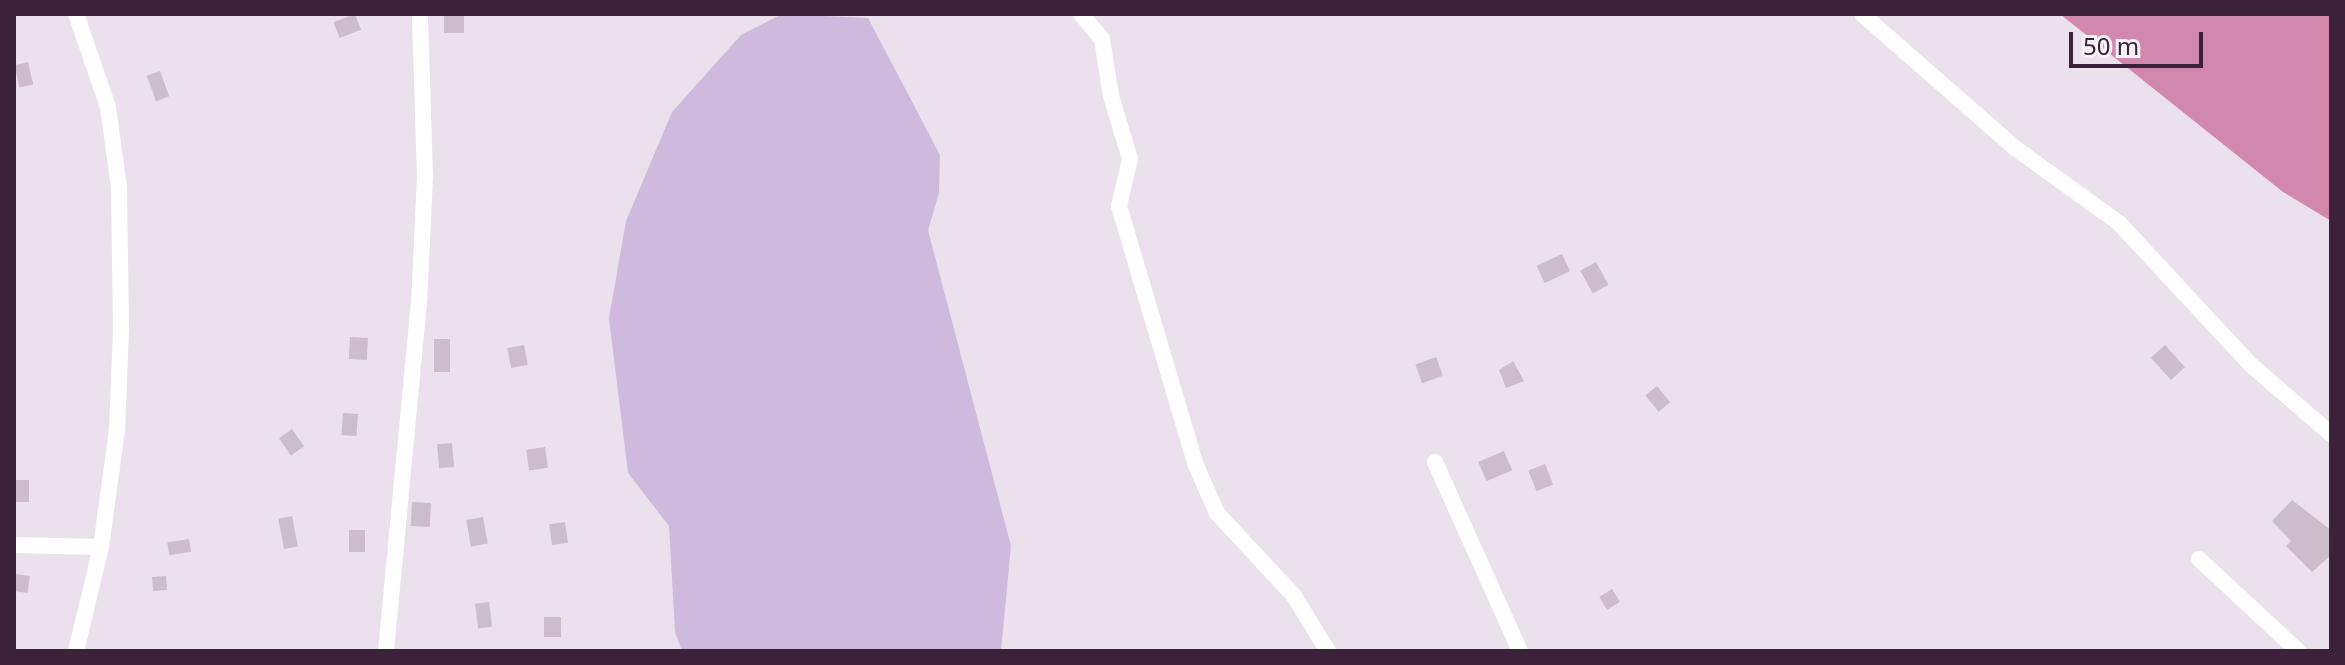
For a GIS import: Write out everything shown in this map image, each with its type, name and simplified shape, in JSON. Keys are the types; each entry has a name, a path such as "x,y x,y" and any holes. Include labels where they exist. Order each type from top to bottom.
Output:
{"street":[{"path":"76,14 108,107 119,187 117,430 101,547 76,651"},
{"path":"386,651 419,304 425,177 420,14"},
{"path":"1081,14 1102,39 1111,96 1130,159 1119,206 1195,463 1217,513 1294,596 1328,651"},
{"path":"1862,14 2015,148 2119,223 2251,365 2331,434"},
{"path":"1435,462 1520,651"},
{"path":"14,545 101,547"},
{"path":"2199,559 2298,651"}],"shaded area":[{"path":"782,14 868,18 940,155 939,193 928,230 1011,546 1001,651 682,651 675,632 669,526 628,473 609,318 626,221 672,112 741,35"},
{"path":"2060,14 2331,14 2331,221 2283,192"}],"building":[{"path":"355,14 361,30 340,38 334,22"},
{"path":"444,14 464,14 464,33 444,33"},
{"path":"28,62 33,84 20,88 14,65"},
{"path":"160,71 169,96 156,101 147,76"},
{"path":"1562,254 1570,271 1545,283 1537,266"},
{"path":"1596,262 1609,285 1593,293 1580,271"},
{"path":"350,337 368,338 367,360 349,359"},
{"path":"434,339 450,339 450,372 434,372"},
{"path":"524,345 528,365 511,368 507,348"},
{"path":"2165,345 2185,367 2171,380 2151,358"},
{"path":"1436,357 1443,376 1422,383 1415,365"},
{"path":"1513,361 1524,381 1506,388 1499,370"},
{"path":"1657,386 1670,402 1659,412 1645,395"},
{"path":"343,413 358,414 356,436 341,435"},
{"path":"292,429 304,446 291,455 279,438"},
{"path":"452,443 454,467 439,468 437,444"},
{"path":"545,447 548,468 529,470 526,450"},
{"path":"1504,451 1512,470 1486,481 1478,462"},
{"path":"1545,464 1553,484 1537,491 1528,471"},
{"path":"14,480 29,480 29,502 14,502"},
{"path":"2292,500 2331,530 2331,555 2312,572 2286,546 2291,541 2272,521"},
{"path":"412,502 431,503 430,527 411,526"},
{"path":"292,516 298,546 284,549 278,519"},
{"path":"483,517 488,544 471,547 466,520"},
{"path":"565,522 568,543 552,545 549,524"},
{"path":"349,530 365,530 365,552 349,552"},
{"path":"189,539 191,552 169,555 167,542"},
{"path":"15,574 30,576 27,593 14,591"},
{"path":"166,576 167,590 153,591 152,577"},
{"path":"1612,589 1620,602 1607,610 1599,597"},
{"path":"489,602 492,627 478,629 475,604"},
{"path":"544,617 561,617 561,637 544,637"}]}
